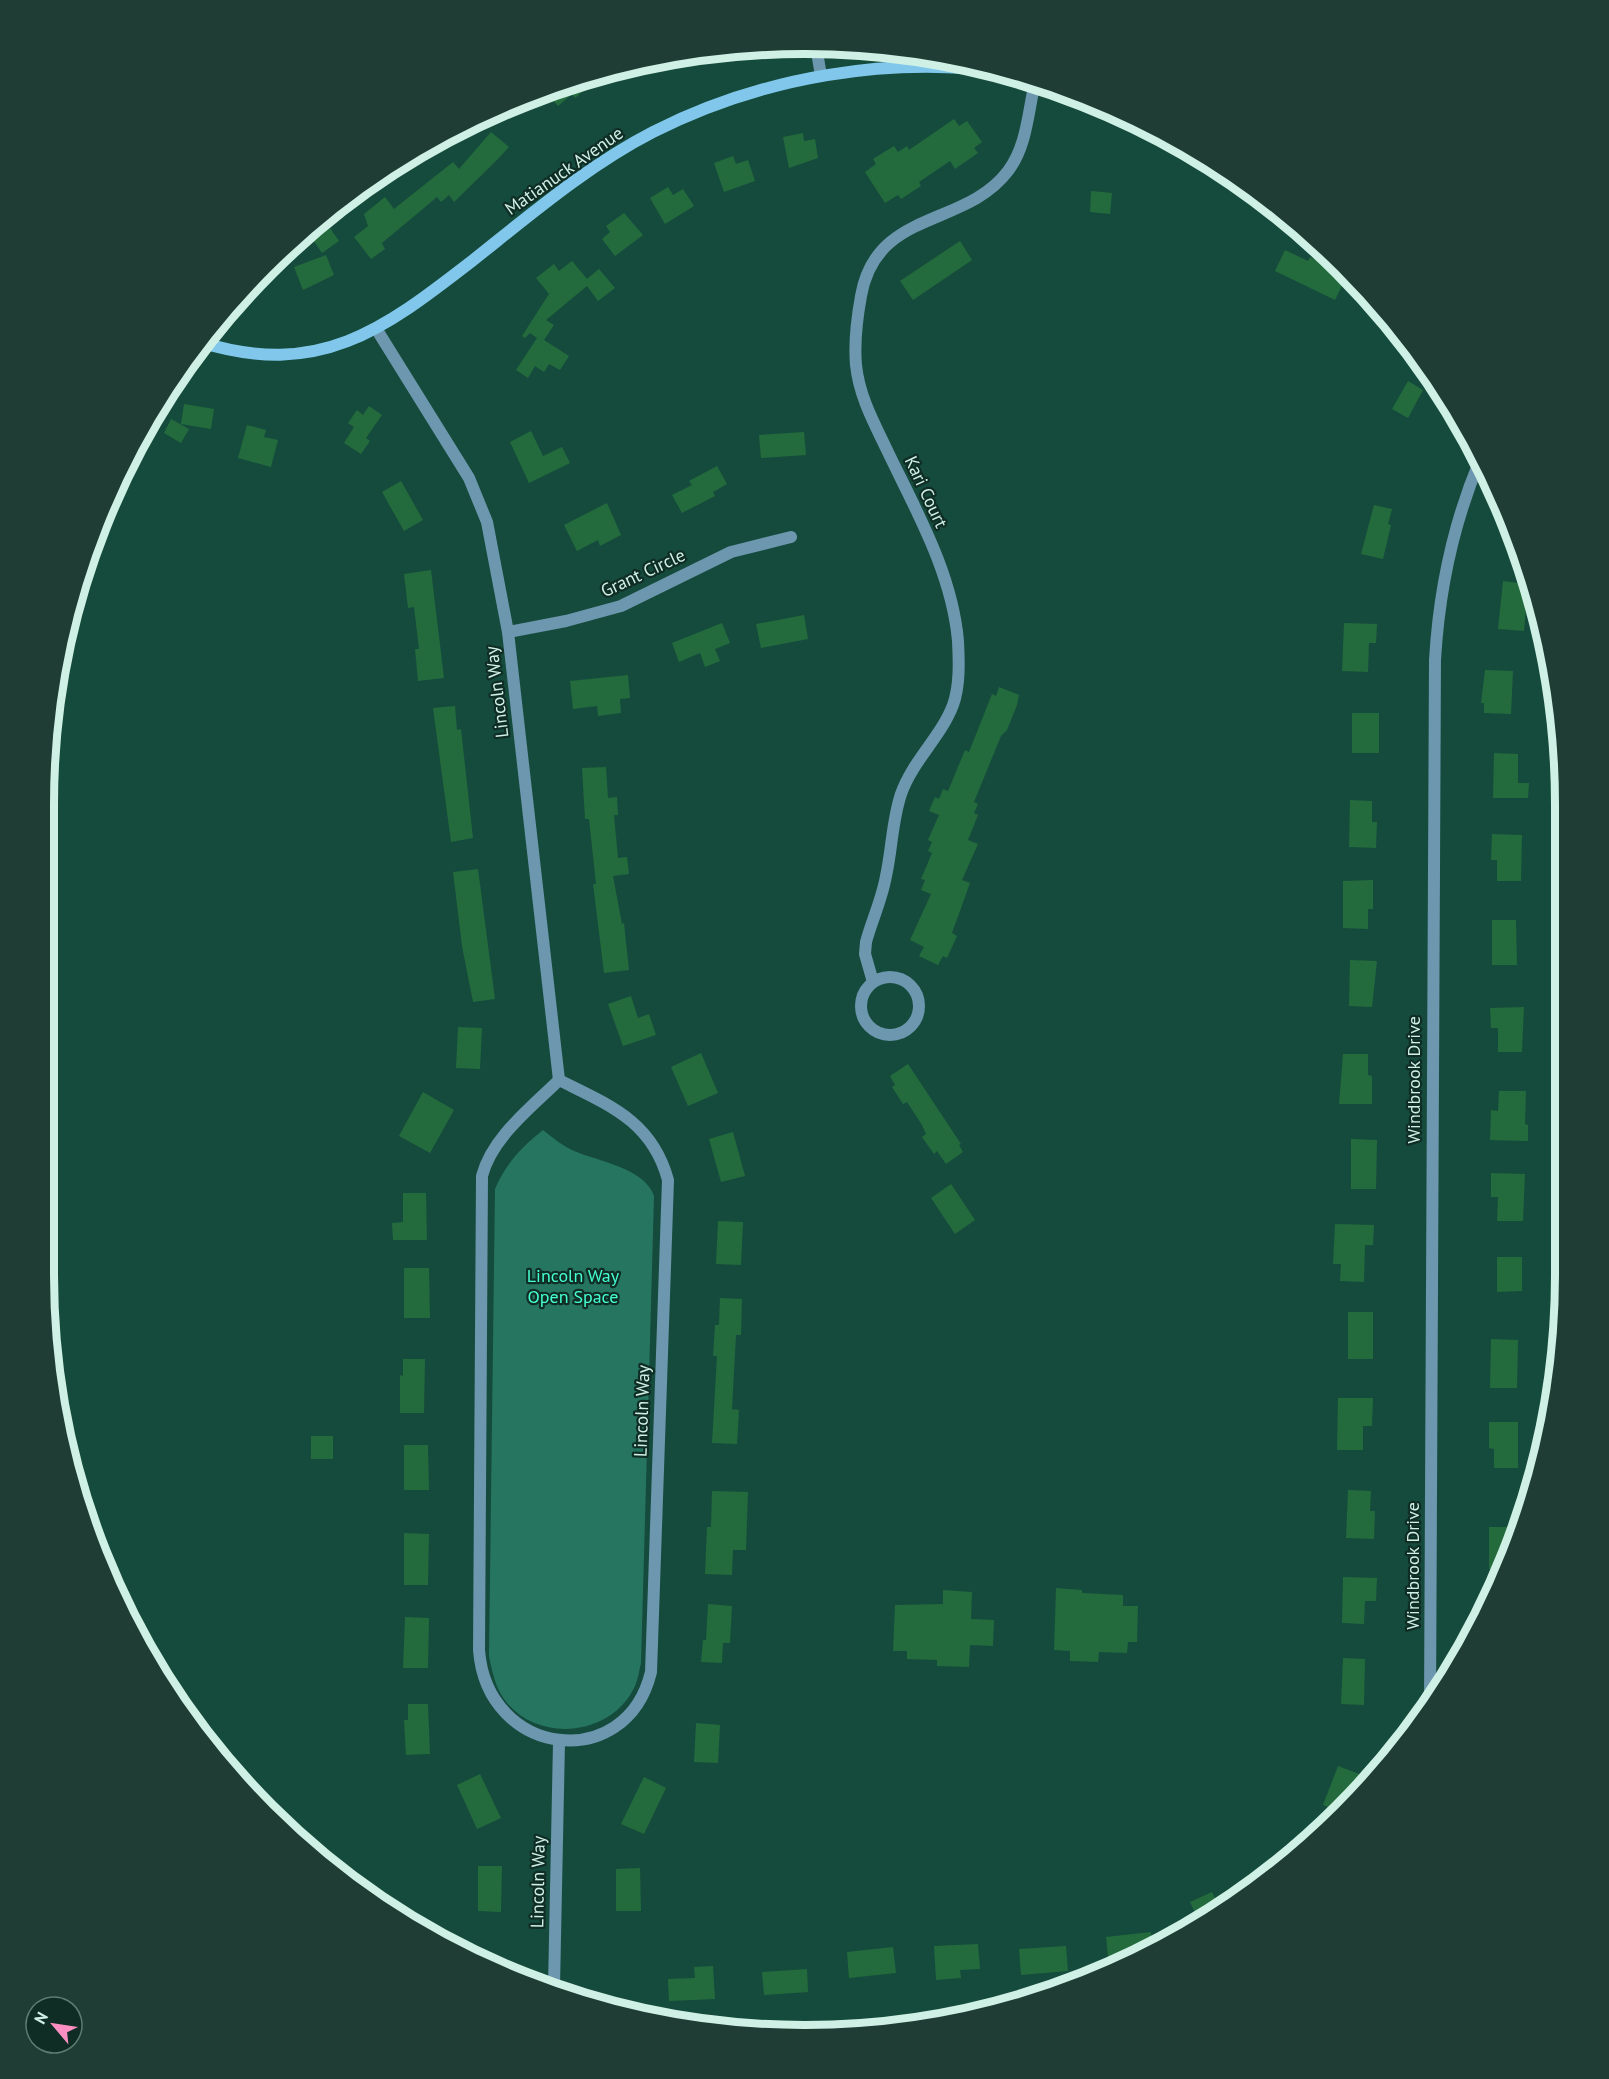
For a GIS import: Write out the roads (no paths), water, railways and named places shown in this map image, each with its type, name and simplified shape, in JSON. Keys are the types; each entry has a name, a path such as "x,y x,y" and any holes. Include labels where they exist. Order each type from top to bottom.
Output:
{"street":[{"path":"818,55 822,75"},
{"name":"Matianuck Avenue","path":"212,345 238,351 293,353 336,346 376,330 418,303 584,174 629,146 679,120 774,86 822,75 902,67 945,67"},
{"name":"Kari Court","path":"873,982 865,954 866,942 886,875 897,807 908,776 944,724 954,703 958,659 952,606 945,581 926,533 872,421 862,392 856,354 861,294 873,262 893,238 919,222 979,197 1003,177 1024,141 1033,90"},
{"name":"Lincoln Way","path":"376,330 458,459 479,498 496,560 508,632 559,1080 610,1106 634,1122 657,1151 668,1180 651,1672 641,1698 618,1723 592,1737 559,1742 554,1982"},
{"name":"Windbrook Drive","path":"1430,1689 1435,660 1438,612 1447,564 1465,498 1476,470"},
{"name":"Grant Circle","path":"508,632 566,621 621,606 731,552 791,537"},
{"path":"890,976 902,979 912,986 918,997 920,1009 916,1021 908,1030 896,1035 884,1035 866,1023 862,1015 862,997 873,982 890,976"},
{"path":"559,1080 515,1123 493,1152 482,1176 479,1650 483,1677 498,1706 520,1726 559,1742"}],"park label":[{"name":"Lincoln Way Open Space","path":"573,1286"}]}
